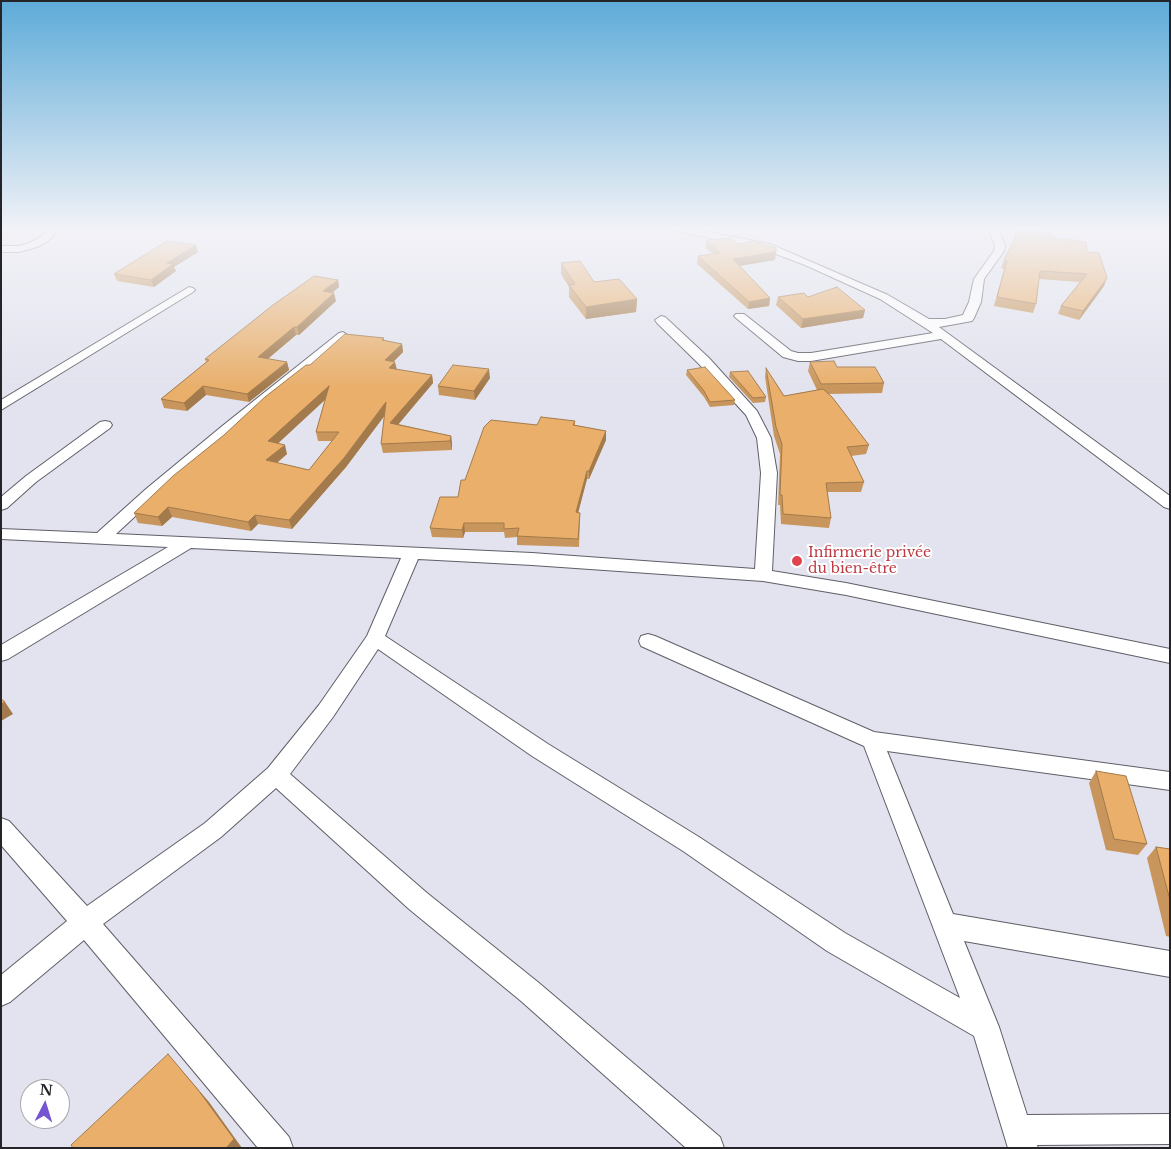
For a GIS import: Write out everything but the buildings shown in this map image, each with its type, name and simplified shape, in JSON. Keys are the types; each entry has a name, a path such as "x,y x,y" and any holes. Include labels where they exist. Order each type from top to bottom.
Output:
{"street":[{"path":"849,282 876,294 927,323 1170,504"},
{"path":"927,323 945,323 968,318 975,302 979,282"},
{"path":"1,406 189,290"},
{"path":"740,316 786,354 798,357 811,357 943,335"},
{"path":"661,320 704,361 752,414 764,438 768,473 766,538 762,575"},
{"path":"102,538 152,492 342,336"},
{"path":"1,505 24,485 105,425"},
{"path":"1,534 532,559 762,575 846,589 1170,656"},
{"path":"1,544 21,534"},
{"path":"1,654 189,542"},
{"path":"1,993 85,922 213,830 276,775 326,711 375,638 412,554"},
{"path":"375,638 540,750 691,844 836,942 985,1027"},
{"path":"648,641 872,740 1170,781"},
{"path":"872,740 985,1027 1021,1139 1170,1129"},
{"path":"276,775 418,902 530,992 707,1147"},
{"path":"1,828 85,922 278,1148"},
{"path":"945,925 1170,964"}],"place":[{"name":"Infirmerie privée du bien-être","path":"797,561"}]}
